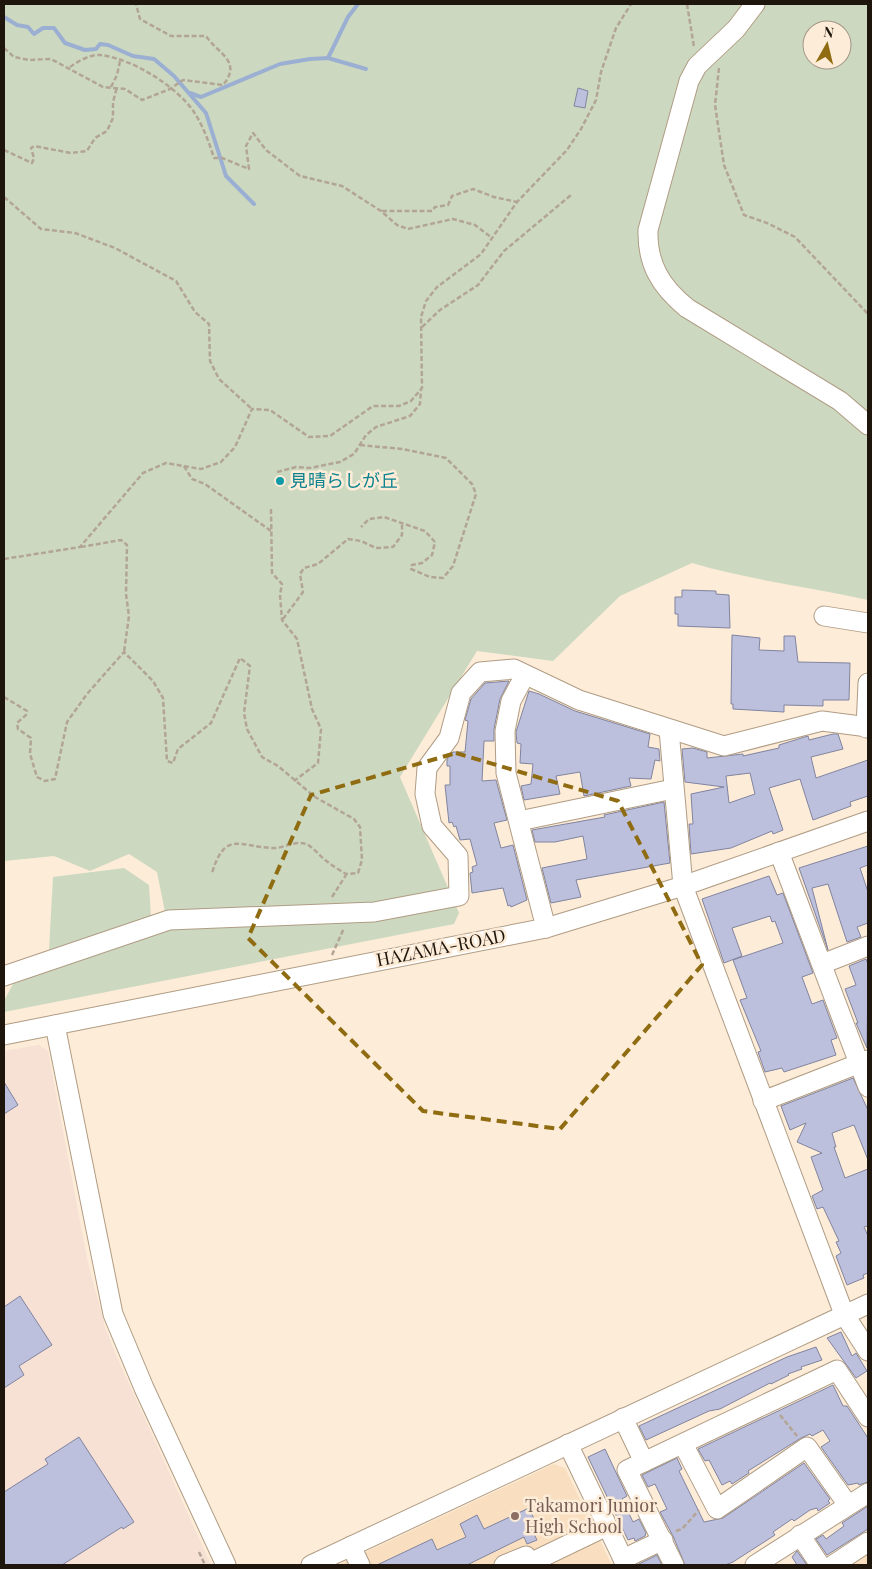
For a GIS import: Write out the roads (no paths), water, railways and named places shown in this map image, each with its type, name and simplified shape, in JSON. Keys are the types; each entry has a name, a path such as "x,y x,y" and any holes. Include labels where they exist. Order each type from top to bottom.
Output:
{"street":[{"path":"755,4 736,29 697,66 689,82 648,230 648,247 658,277 669,293 687,308 840,401 868,425"},
{"path":"824,616 868,623"},
{"path":"4,976 169,920 374,912 459,896 458,856 432,826 426,794 427,768 449,738 461,693 480,672 514,669 579,700 724,746 822,721 867,728 868,684"},
{"path":"525,675 511,702 505,731 506,774 546,928"},
{"path":"669,730 683,886 844,1314 868,1351"},
{"path":"518,821 673,789"},
{"name":"HAZAMA-ROAD","path":"4,1035 546,928 683,886 868,821"},
{"path":"779,852 822,964 864,1062 868,1087"},
{"path":"822,964 868,946"},
{"path":"55,1025 113,1314 144,1388 226,1565"},
{"path":"763,1101 864,1062"},
{"path":"311,1565 868,1304"},
{"path":"674,1565 627,1470 837,1370 868,1418"},
{"path":"623,1418 644,1462"},
{"path":"568,1444 624,1562 662,1539"},
{"path":"683,1444 717,1509 807,1447 848,1505"},
{"path":"755,1565 868,1493"},
{"path":"504,1565 526,1556 530,1563 607,1526"},
{"path":"800,1535 820,1565"},
{"path":"833,1565 868,1542"},
{"path":"351,1546 360,1565"}],"waterway":[{"path":"328,58 348,17 358,4"},
{"path":"4,17 17,25 28,27 34,34 43,28 54,28 65,43 85,50 96,49 100,44 108,45 133,56 154,59 174,76 206,113 226,176 254,204"},
{"path":"190,93 201,97 280,64 310,59 328,58 366,69"}],"place":[{"name":"見晴らしが丘","path":"280,481"},
{"name":"Takamori Junior High School","path":"515,1516"}]}
